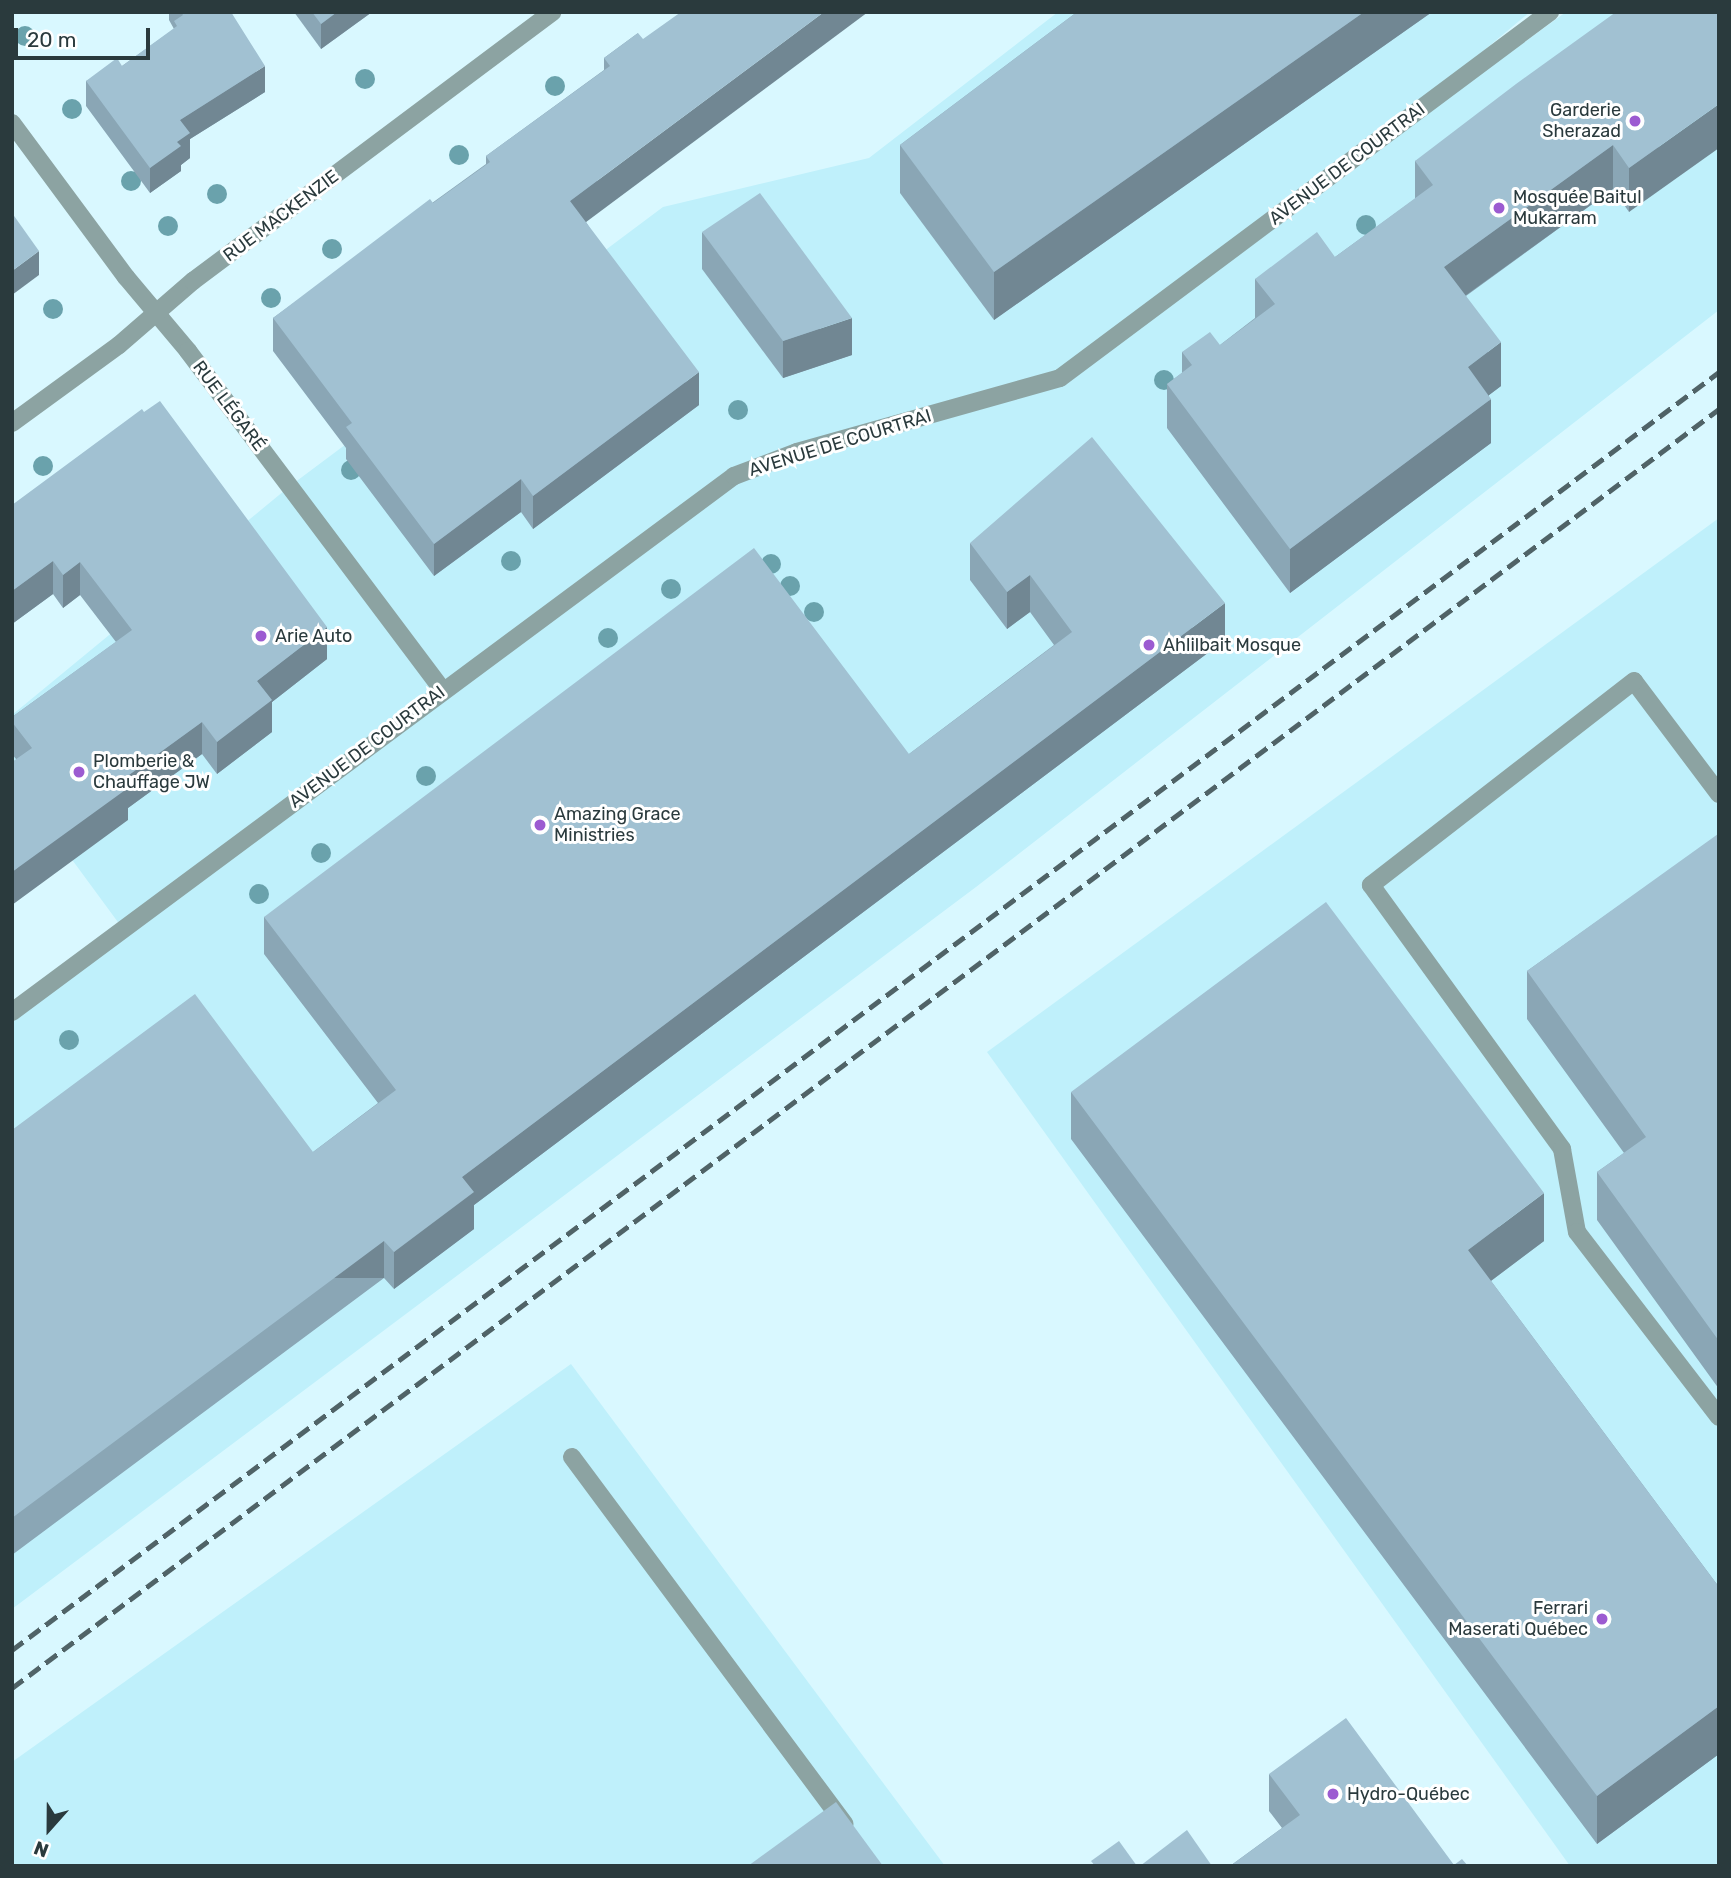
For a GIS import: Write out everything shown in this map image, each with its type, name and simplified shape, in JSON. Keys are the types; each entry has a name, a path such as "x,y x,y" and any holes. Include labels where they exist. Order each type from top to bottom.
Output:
{"street":[{"name":"RUE MACKENZIE","path":"12,423 111,351 155,312 553,12"},
{"name":"AVENUE DE COURTRAI","path":"12,1012 734,476 797,452 1060,379 1550,12"},
{"name":"RUE LÉGARÉ","path":"12,123 126,277 443,691"},
{"path":"1719,794 1634,681 1371,885 1562,1149 1577,1232 1719,1418"},
{"path":"572,1457 860,1844"}],"shaded area":[{"path":"1058,12 1530,12 1354,159 1115,339 1566,12 1656,12 1719,101 1719,310 976,887 12,1609 12,1011 123,929 12,778 12,715 290,486 663,207 869,158"},
{"path":"1719,518 1719,1866 1570,1866 987,1052"},
{"path":"571,1364 945,1866 12,1866 12,1762"}],"building":[{"path":"181,12 231,12 265,66 180,120 190,133 177,142 181,146 150,168 86,81 117,58 122,66 177,26 174,21 183,15"},
{"path":"312,12 337,12 321,24"},
{"path":"681,12 824,12 570,201 699,372 533,496 521,479 434,544 346,427 352,423 273,318 430,199 433,203 490,162 486,156 610,66 604,58 638,33 643,39"},
{"path":"1077,12 1364,12 994,272 900,145"},
{"path":"1616,12 1719,12 1719,104 1629,168 1613,145 1444,267 1501,342 1468,367 1491,399 1290,549 1167,384 1192,365 1182,352 1210,332 1220,345 1275,304 1255,279 1317,232 1335,257 1433,185 1415,161"},
{"path":"760,193 852,318 783,341 702,232"},
{"path":"12,213 39,251 12,271"},
{"path":"160,401 327,627 257,681 272,700 217,742 202,722 122,780 128,788 12,872 12,762 32,748 12,722 12,717 132,630 80,562 63,575 53,561 12,591 12,505 142,409 144,412"},
{"path":"1092,437 1225,603 462,1177 474,1192 394,1252 384,1241 12,1518 12,1130 195,994 313,1152 396,1090 264,917 754,548 909,754 1072,632 1030,575 1007,592 970,543"},
{"path":"1718,834 1719,1341 1597,1172 1646,1137 1527,971"},
{"path":"1326,902 1544,1193 1468,1250 1719,1587 1719,1706 1597,1796 1071,1092"},
{"name":"Hydro-Québec","path":"1346,1718 1454,1865 1462,1859 1468,1866 1230,1866 1300,1815 1269,1774"},
{"path":"836,1802 883,1866 748,1866"},
{"path":"1187,1830 1212,1866 1140,1866"},
{"path":"1119,1841 1137,1866 1095,1866 1091,1861"}],"railway":[{"path":"12,1650 1719,372"},
{"path":"12,1688 1719,409"}],"place":[{"name":"Garderie Sherazad","path":"1635,121"},
{"name":"Mosquée Baitul Mukarram","path":"1499,208"},
{"name":"Arie Auto","path":"261,636"},
{"name":"Ahlilbait Mosque","path":"1149,645"},
{"name":"Plomberie & Chauffage JW","path":"79,772"},
{"name":"Amazing Grace Ministries","path":"540,825"},
{"name":"Ferrari Maserati Québec","path":"1602,1619"},
{"name":"Hydro-Québec","path":"1333,1794"}]}
